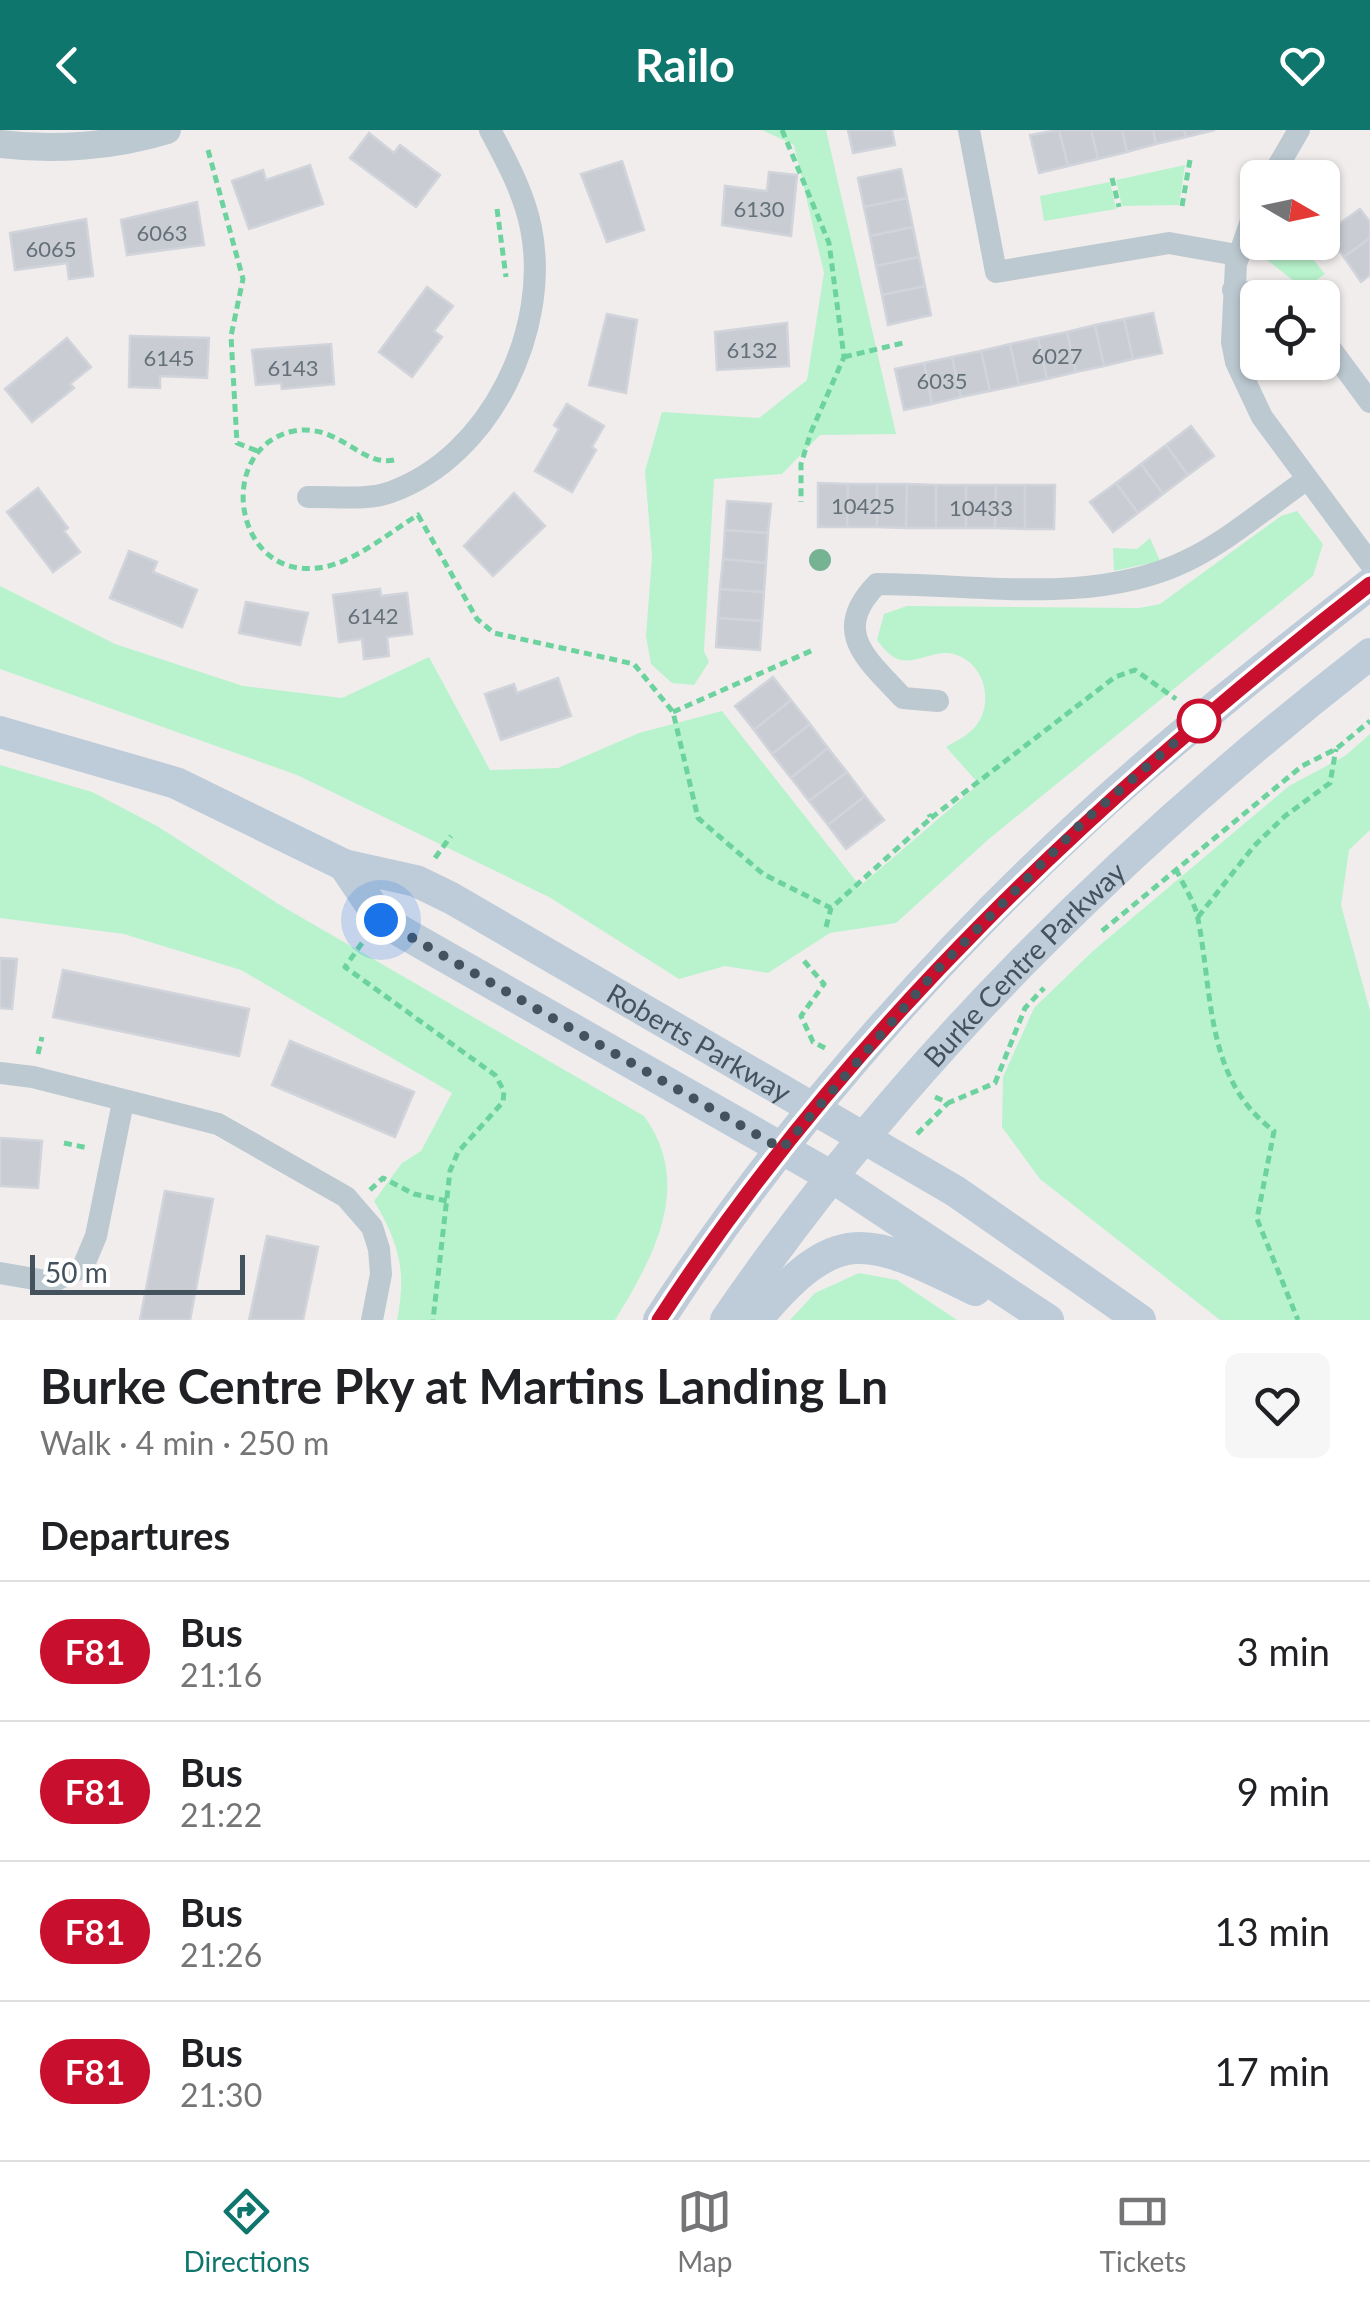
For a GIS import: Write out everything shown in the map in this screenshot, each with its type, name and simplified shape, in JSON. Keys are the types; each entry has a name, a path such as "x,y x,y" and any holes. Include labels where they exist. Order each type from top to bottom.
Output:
{"main road":[{"name":"Burke Centre Parkway","path":"659,1320 782,1149 935,972 1083,822 1232,692 1370,584"},
{"name":"Burke Centre Parkway","path":"726,1320 832,1177 999,984 1101,882 1250,748 1370,654"},
{"name":"Roberts Parkway","path":"0,732 176,783 344,866 416,881 450,898 970,1201 1140,1320"},
{"name":"Roberts Parkway","path":"344,866 381,920 832,1177 1048,1320"},
{"path":"756,1320 792,1278 815,1259 858,1247 904,1258 1036,1320"}],"street":[{"path":"0,144 79,146 168,130"},
{"path":"308,497 387,494 413,482 465,441 494,407 515,367 527,330 534,250 517,181 490,130"},
{"path":"968,130 996,272 1168,243 1237,255"},
{"path":"1282,160 1299,130"},
{"path":"1240,247 1233,290 1232,342 1244,381 1262,417 1370,563"},
{"path":"1233,290 1240,291"},
{"path":"1340,361 1370,402"},
{"path":"938,701 903,698 862,652 854,630 856,605 877,584 1079,588 1131,581 1188,561 1306,480"},
{"path":"0,1074 33,1076 218,1124 346,1198 372,1227 380,1249 381,1274 372,1320"},
{"path":"0,1273 52,1282 82,1267 96,1236 123,1102"}],"path":[{"path":"782,130 829,243 844,357 801,464 801,502"},
{"path":"208,150 242,279 230,336 237,443 260,452"},
{"path":"1182,206 1190,160"},
{"path":"1112,178 1119,207"},
{"path":"496,204 506,285"},
{"path":"844,357 907,342"},
{"path":"404,458 372,459 344,439 320,431 296,431 260,452 245,480 240,505 248,531 263,551 290,566 329,567 418,515 477,619 494,633 634,664 673,712 698,818 763,874 831,908"},
{"path":"673,712 814,650"},
{"path":"826,927 831,908 930,816 1115,677 1135,670 1154,680 1176,700"},
{"path":"1098,934 1302,766 1336,749 1370,721"},
{"path":"1198,917 1254,846 1284,816 1330,784 1336,749"},
{"path":"430,865 451,836"},
{"path":"1176,869 1198,917 1210,1019 1226,1066 1252,1116 1274,1131 1256,1219 1298,1320"},
{"path":"366,939 345,968 495,1075 504,1091 497,1110 458,1152 450,1171 433,1320"},
{"path":"804,961 824,984 802,1011 810,1036"},
{"path":"962,1097 995,1083 1020,1018 1046,986"},
{"path":"37,1061 42,1037"},
{"path":"64,1143 91,1148"},
{"path":"382,1178 414,1194 447,1201"}],"green space":[{"path":"762,130 826,130 896,434 820,435 782,474 714,479 704,651 709,662 694,685 672,683 651,664 646,636 652,557 645,471 662,412 759,418 807,380 824,273 794,145"},
{"path":"1185,165 1179,205 1122,206 1116,180"},
{"path":"1110,182 1116,209 1044,221 1040,196"},
{"path":"1267,260 1314,260 1325,274 1317,280 1293,280"},
{"path":"1297,511 1323,544 1313,576 990,838 896,923 830,933 768,973 725,966 679,979 549,897 297,775 0,669 0,586 115,644 243,686 342,698 429,657 490,770 558,768 639,733 722,711 860,886 979,784 946,747 969,733 984,710 980,676 974,666 954,654 908,660 894,657 877,640 884,614 907,606 1139,608 1160,604 1281,516"},
{"path":"1150,538 1160,561 1114,571 1113,548 1137,549"},
{"path":"1370,734 1370,830 1349,850 1341,905 1370,1011 1370,1320 1220,1320 1040,1179 1002,1127 1003,1077 1034,1008 1093,951 1289,786 1345,756"},
{"path":"0,765 92,792 157,826 280,905 644,1116 659,1142 667,1194 654,1246 615,1320 397,1320 399,1258 390,1230 374,1201 402,1163 421,1151 452,1093 241,970 124,934 0,918"},
{"path":"859,1273 897,1280 957,1320 790,1320 815,1293"}],"building":[{"path":"848,130 892,130 895,145 853,153"},
{"path":"1059,130 1068,166 1039,173 1030,135"},
{"path":"1059,130 1091,130 1098,159 1068,166"},
{"path":"1091,130 1122,130 1127,152 1098,159"},
{"path":"1122,130 1153,130 1156,144 1127,152"},
{"path":"1153,130 1184,130 1186,137 1156,144"},
{"path":"1184,130 1215,130 1186,137"},
{"path":"369,133 394,153 400,145 440,175 416,207 350,158"},
{"path":"622,161 644,230 607,242 581,174"},
{"path":"310,165 323,204 249,229 232,181 263,170 266,180"},
{"path":"901,169 907,198 864,207 858,178"},
{"path":"769,172 797,175 791,236 722,225 725,186 767,191"},
{"path":"907,198 913,227 870,236 864,207"},
{"path":"197,202 204,245 127,255 121,220"},
{"path":"1360,209 1370,222 1370,238 1344,257 1340,252 1340,223"},
{"path":"86,219 93,276 69,279 67,263 15,270 10,233"},
{"path":"913,227 919,257 876,266 870,236"},
{"path":"1370,238 1370,275 1361,282 1344,257"},
{"path":"919,257 925,286 882,295 876,266"},
{"path":"925,286 931,315 888,325 882,295"},
{"path":"427,287 453,306 434,331 442,337 412,377 379,352"},
{"path":"1153,313 1162,353 1133,359 1124,319"},
{"path":"607,314 637,320 626,393 589,385"},
{"path":"1124,319 1133,359 1104,366 1095,325"},
{"path":"787,323 789,366 717,370 715,332"},
{"path":"1095,325 1104,366 1076,372 1067,332"},
{"path":"1067,332 1076,372 1047,379 1038,338"},
{"path":"130,336 209,338 207,378 160,376 160,388 129,387"},
{"path":"67,338 91,367 70,384 74,388 32,422 5,389"},
{"path":"1038,338 1047,379 1019,385 1010,344"},
{"path":"331,344 334,384 282,389 281,383 256,385 252,350"},
{"path":"1010,344 1019,385 990,391 981,351"},
{"path":"981,351 990,391 961,397 952,357"},
{"path":"952,357 961,397 932,404 924,363"},
{"path":"924,363 932,404 904,410 895,369"},
{"path":"567,404 604,426 592,447 596,450 572,492 535,471 559,429 554,425"},
{"path":"1191,426 1214,456 1188,475 1166,445"},
{"path":"1166,445 1188,475 1163,494 1141,464"},
{"path":"1141,464 1163,494 1138,513 1116,483"},
{"path":"818,483 848,484 847,527 818,527"},
{"path":"1116,483 1138,513 1113,532 1090,502"},
{"path":"848,484 877,484 877,527 847,527"},
{"path":"877,484 907,484 906,528 877,527"},
{"path":"907,484 936,485 936,528 906,528"},
{"path":"936,485 966,485 966,528 936,528"},
{"path":"966,485 996,485 995,528 966,528"},
{"path":"996,485 1025,485 1025,529 995,528"},
{"path":"1025,485 1055,485 1054,529 1025,529"},
{"path":"38,488 68,528 64,531 80,552 53,572 7,512"},
{"path":"514,493 545,526 493,576 464,546"},
{"path":"727,501 771,504 768,533 725,530"},
{"path":"725,530 768,533 766,563 723,559"},
{"path":"129,551 157,562 153,572 197,590 182,627 110,598"},
{"path":"723,559 766,563 764,592 720,589"},
{"path":"380,589 381,596 407,593 412,634 387,637 389,656 364,659 362,639 339,642 333,595"},
{"path":"720,589 764,592 762,621 718,618"},
{"path":"246,602 308,613 300,645 239,633"},
{"path":"718,618 762,621 760,650 716,647"},
{"path":"773,677 791,700 754,730 735,706"},
{"path":"558,678 571,716 501,740 485,694 514,684 517,693"},
{"path":"791,700 810,724 772,754 754,730"},
{"path":"810,724 828,748 791,778 772,754"},
{"path":"828,748 847,772 809,801 791,778"},
{"path":"847,772 865,796 828,825 809,801"},
{"path":"865,796 884,820 846,849 828,825"},
{"path":"0,958 17,959 12,1009 0,1008"},
{"path":"63,970 249,1009 239,1056 53,1017"},
{"path":"290,1041 414,1092 395,1137 272,1085"},
{"path":"0,1138 42,1141 38,1188 0,1186"},
{"path":"165,1191 213,1199 190,1320 140,1320"},
{"path":"267,1236 318,1247 303,1320 249,1320"}],"bus line":[{"name":"F81","path":"659,1320 782,1149 935,972 1083,822 1232,692 1370,584"}],"route":[{"path":"381,920 782,1149 935,972 1083,822 1203,718 1199,721"}]}
